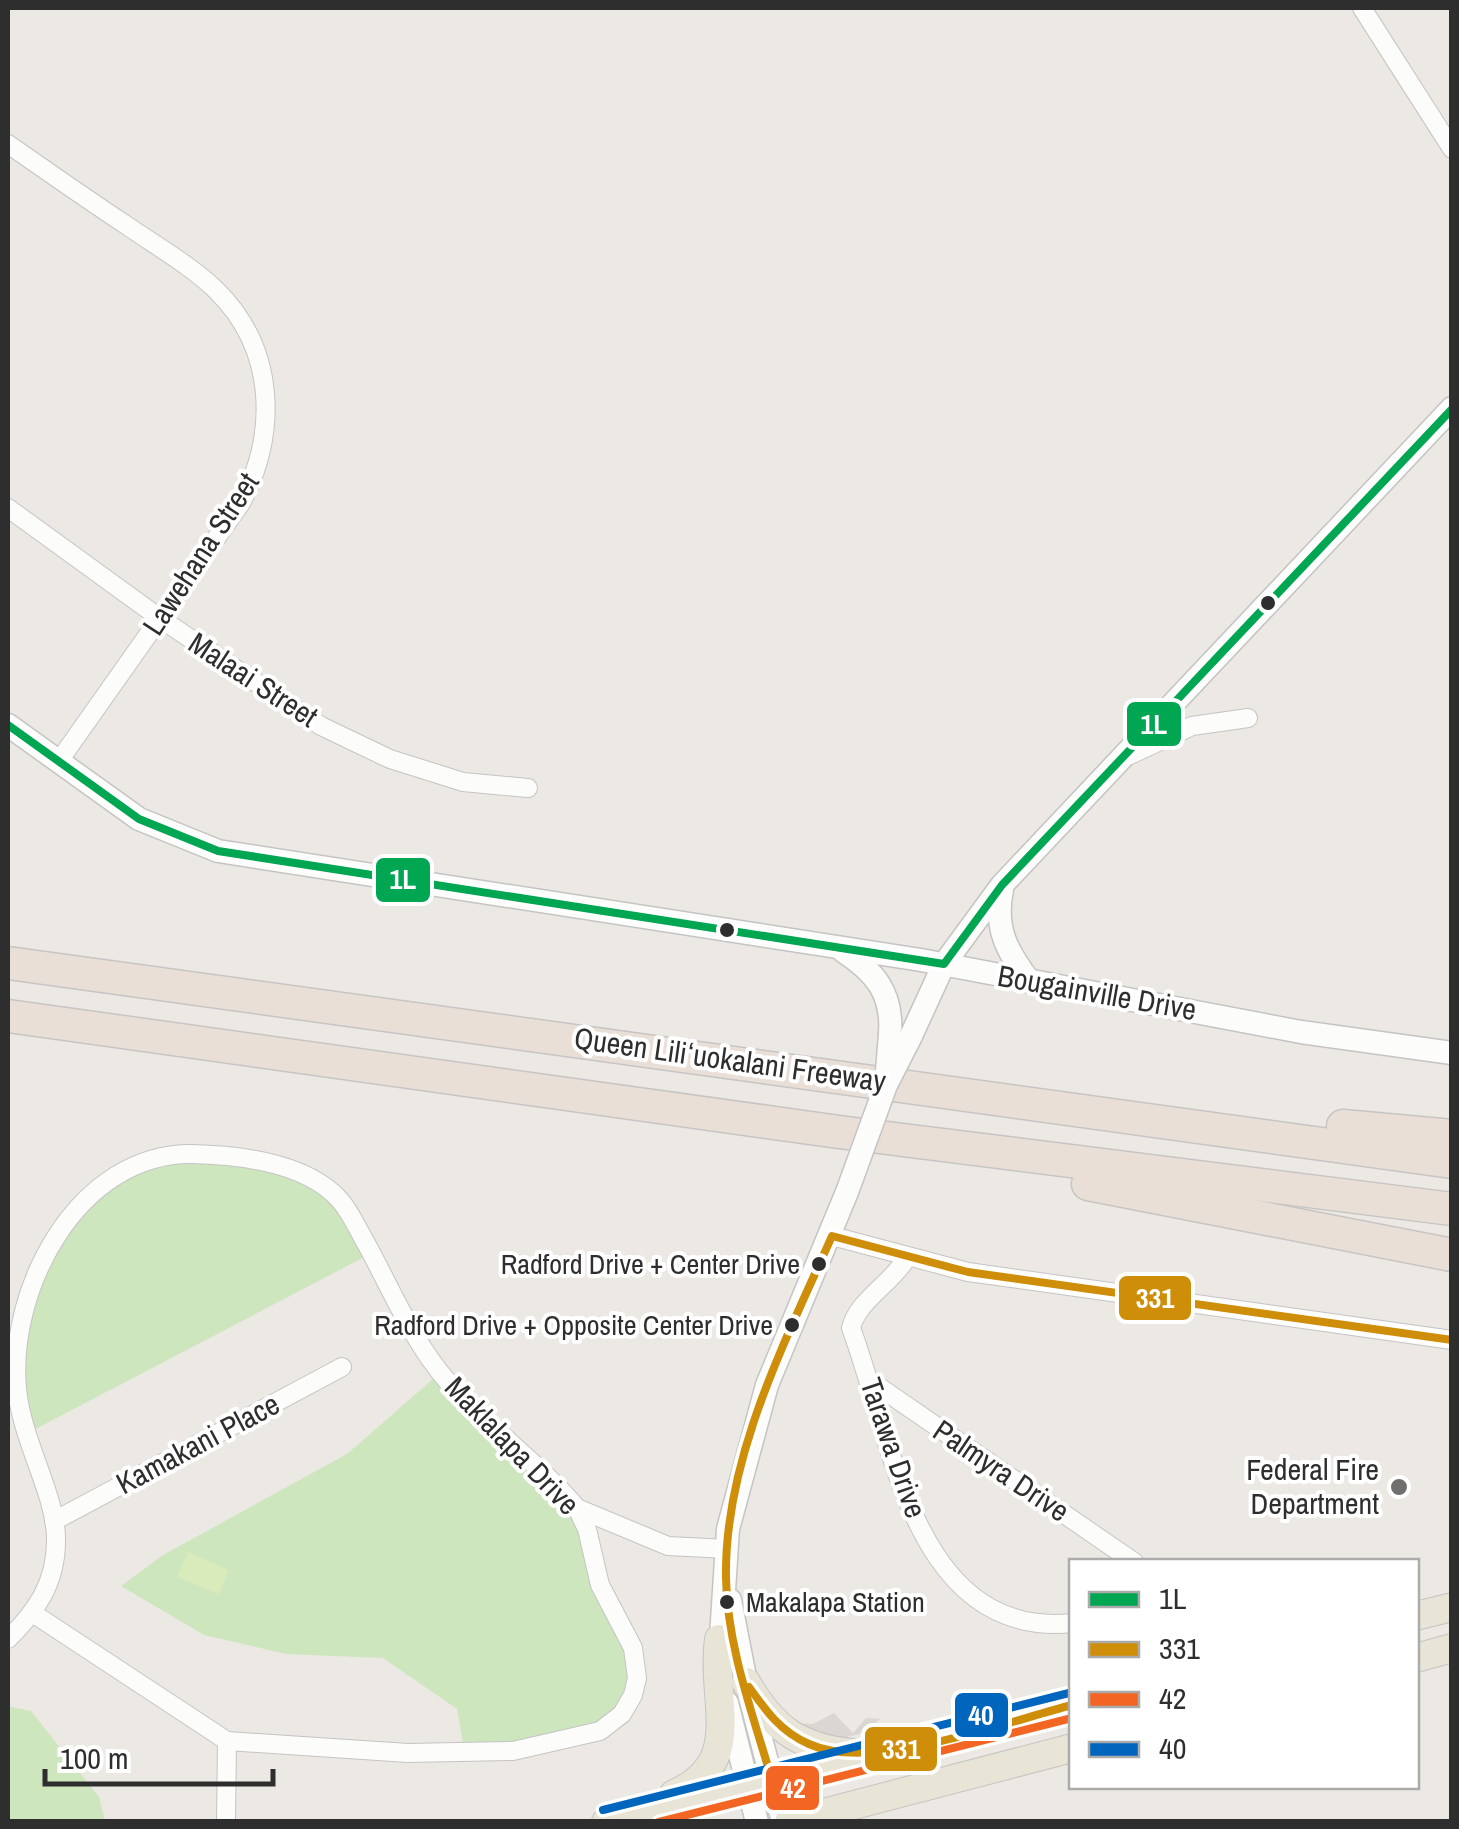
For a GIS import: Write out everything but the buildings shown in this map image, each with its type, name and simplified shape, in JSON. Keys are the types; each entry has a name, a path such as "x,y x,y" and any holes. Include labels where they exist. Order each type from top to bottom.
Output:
{"highway":[{"name":"Queen Liliʻuokalani Freeway","path":"8,963 946,1089 1452,1162"},
{"name":"Queen Liliʻuokalani Freeway","path":"8,1016 839,1132 1452,1209"},
{"path":"946,1089 1452,1136"},
{"path":"839,1132 1452,1254"}],"main road":[{"path":"1419,1615 1452,1607"},
{"path":"603,1822 690,1787 713,1767 720,1746 719,1639"},
{"path":"1419,1657 1452,1648"},
{"path":"746,1682 772,1721 798,1741 818,1750 875,1755"},
{"path":"603,1822 1069,1706"},
{"path":"786,1822 1069,1749"},
{"path":"838,1822 871,1800"}],"street":[{"path":"1362,8 1452,149"},
{"name":"Lawehana Street","path":"8,144 216,290 247,331 258,355 268,406 262,456 241,504 59,761"},
{"path":"786,1822 760,1783 726,1701 719,1639 728,1528 767,1385 832,1236 900,1035 944,964 1002,885 1452,408"},
{"name":"Malaai Street","path":"8,508 161,619 321,726 390,759 463,782 528,788"},
{"path":"1120,759 1192,726 1248,718"},
{"name":"Bougainville Drive","path":"8,725 102,796 177,837 232,854 944,964 1300,1032 1452,1054"},
{"path":"1002,885 998,908 1004,944 1030,982"},
{"path":"840,949 878,980 900,1035"},
{"name":"Maklalapa Drive","path":"8,1640 34,1614 53,1570 54,1522 24,1435 16,1385 26,1309 38,1273 76,1207 100,1186 147,1160 172,1155 279,1166 308,1175 336,1196 448,1383 578,1508 600,1585 633,1648 636,1671 629,1704 600,1731 512,1751 465,1754 227,1740"},
{"path":"832,1236 906,1259 968,1272 1452,1340"},
{"name":"Tarawa Drive","path":"906,1259 887,1287 854,1318 851,1328 911,1512 939,1560 971,1596 1013,1620 1046,1626 1069,1623"},
{"name":"Kamakani Place","path":"54,1522 342,1367"},
{"name":"Palmyra Drive","path":"869,1380 1130,1559"},
{"path":"578,1508 668,1546 728,1549"},
{"path":"726,1582 746,1682 760,1783 757,1822"},
{"path":"34,1614 227,1740 226,1822"}],"green space":[{"path":"147,1160 257,1161 336,1195 372,1253 24,1435 26,1309 77,1207"},
{"path":"441,1372 561,1488 637,1671 614,1721 465,1755 457,1709 383,1658 286,1654 204,1635 121,1586 163,1555 347,1454"},
{"path":"188,1552 229,1570 219,1594 177,1577"},
{"path":"8,1706 31,1711 99,1797 105,1821 8,1821"}],"shaded area":[{"path":"834,1713 853,1733 866,1718 881,1719 859,1734 835,1740 793,1723 813,1724"}],"transit line":[{"name":"1L","path":"8,725 139,819 218,851 944,964 1002,885 1452,409"},
{"name":"331","path":"772,1780 731,1629 726,1578 728,1533 746,1445 761,1402 832,1236 968,1272 1452,1340"},
{"name":"331","path":"749,1687 782,1727 809,1744 867,1753 939,1742 1069,1706"},
{"name":"40","path":"603,1810 1069,1693"},
{"name":"42","path":"659,1822 1069,1719"}],"place":[{"name":"Radford Drive + Center Drive","path":"819,1264"},
{"name":"Radford Drive + Opposite Center Drive","path":"792,1325"},
{"name":"Federal Fire Department","path":"1399,1487"},
{"name":"Makalapa Station","path":"727,1602"}]}
